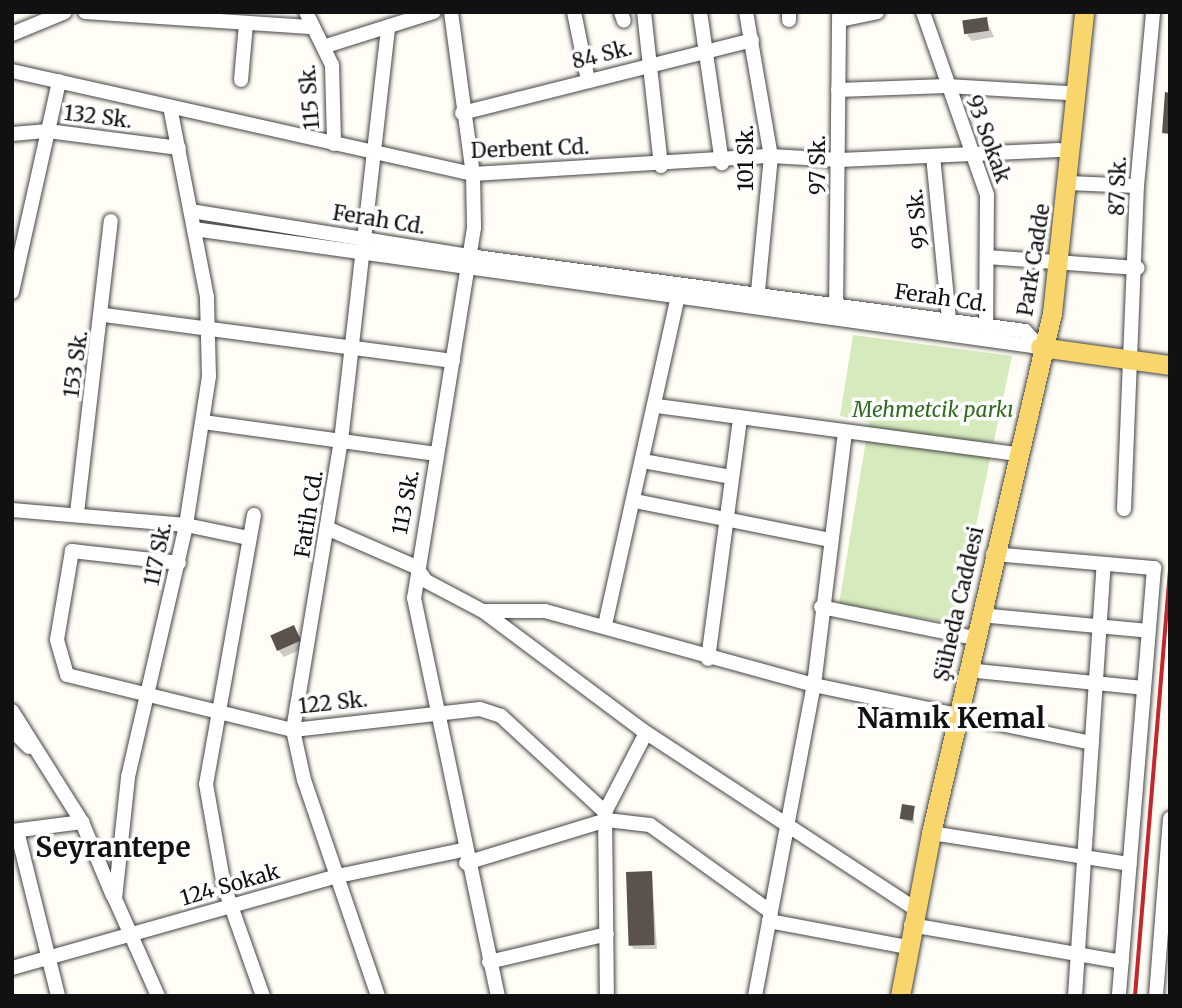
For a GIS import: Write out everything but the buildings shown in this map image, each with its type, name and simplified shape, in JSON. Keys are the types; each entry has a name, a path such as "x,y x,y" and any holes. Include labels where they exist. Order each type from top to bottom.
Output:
{"main road":[{"name":"Park Cadde","path":"1053,263 1059,150 1074,12"},
{"name":"Park Cadde","path":"1040,347 1068,183 1084,12"},
{"path":"1040,347 1170,365"},
{"name":"Şüheda Caddesi","path":"900,996 913,916 1040,347"}],"street":[{"path":"12,34 65,12"},
{"path":"85,12 309,27 306,12"},
{"path":"326,46 434,12"},
{"name":"113 Sk.","path":"451,12 462,113 473,174 469,262 416,567 414,598 433,713 498,996"},
{"path":"574,12 588,80"},
{"path":"643,12 661,166"},
{"path":"701,12 722,163"},
{"name":"101 Sk.","path":"746,12 771,156 757,300"},
{"path":"839,16 877,12"},
{"name":"93 Sokak","path":"923,12 987,195 986,325"},
{"name":"87 Sk.","path":"1124,509 1138,268 1137,186 1153,12"},
{"name":"97 Sk.","path":"836,311 840,160 839,16"},
{"path":"241,80 246,24"},
{"name":"115 Sk.","path":"309,27 326,46 334,144"},
{"name":"Fatih Cd.","path":"379,996 304,780 293,730 341,441 365,255 363,239 376,152 388,27"},
{"name":"84 Sk.","path":"462,113 752,40"},
{"name":"Derbent Cd.","path":"12,71 171,111 473,174 722,163 771,156 840,160 1059,150"},
{"path":"12,292 59,81"},
{"path":"838,90 947,86 1067,93"},
{"name":"117 Sk.","path":"115,899 128,777 186,525 203,422 211,330 171,111"},
{"name":"132 Sk.","path":"12,134 48,131 178,148"},
{"name":"95 Sk.","path":"933,156 949,320"},
{"path":"1068,183 1137,186"},
{"name":"Ferah Cd.","path":"191,211 363,239 469,262 678,296 757,300"},
{"path":"12,221 29,218"},
{"name":"153 Sk.","path":"76,513 104,315 111,221"},
{"name":"Ferah Cd.","path":"194,229 365,255 469,262 836,311 1040,347"},
{"path":"987,257 1138,268"},
{"path":"605,625 657,406 678,296"},
{"name":"Ferah Cd.","path":"836,311 949,320 1025,331 1040,347"},
{"path":"104,315 453,361"},
{"path":"657,406 845,434 1016,454"},
{"path":"708,659 724,523 740,419"},
{"path":"203,422 437,454"},
{"path":"755,996 814,685 821,607 845,434"},
{"path":"643,461 731,477"},
{"path":"635,501 724,523 830,540"},
{"path":"12,510 76,513 186,525 248,538"},
{"path":"254,515 206,784 232,906 263,996"},
{"path":"328,529 416,567 426,581 483,611 646,733 787,827 913,916 1077,957 1122,961"},
{"name":"122 Sk.","path":"178,563 72,551 57,640 67,675 293,730 480,709 501,716 606,816"},
{"path":"993,554 1154,569 1119,996"},
{"path":"1074,996 1104,565"},
{"path":"821,607 975,638"},
{"path":"483,611 545,611 605,625 708,659 956,720 1092,743"},
{"path":"980,615 1148,631"},
{"path":"967,670 1143,688"},
{"path":"12,710 82,821 158,996"},
{"path":"12,730 47,765"},
{"path":"607,996 606,816 646,733"},
{"name":"124 Sokak","path":"12,968 338,876 464,856 606,816 650,825 770,916"},
{"path":"1156,996 1170,819"},
{"path":"58,996 15,831 82,821"},
{"path":"931,833 1130,864"},
{"path":"770,916 907,947"},
{"path":"489,962 607,934"}],"green space":[{"name":"Mehmetcik parkı","path":"853,335 1012,356 955,624 839,604 869,422 840,416"}],"railway":[{"path":"1135,996 1170,572"}],"district":[{"name":"Namık Kemal","path":"951,718"},
{"name":"Seyrantepe","path":"113,847"}]}
